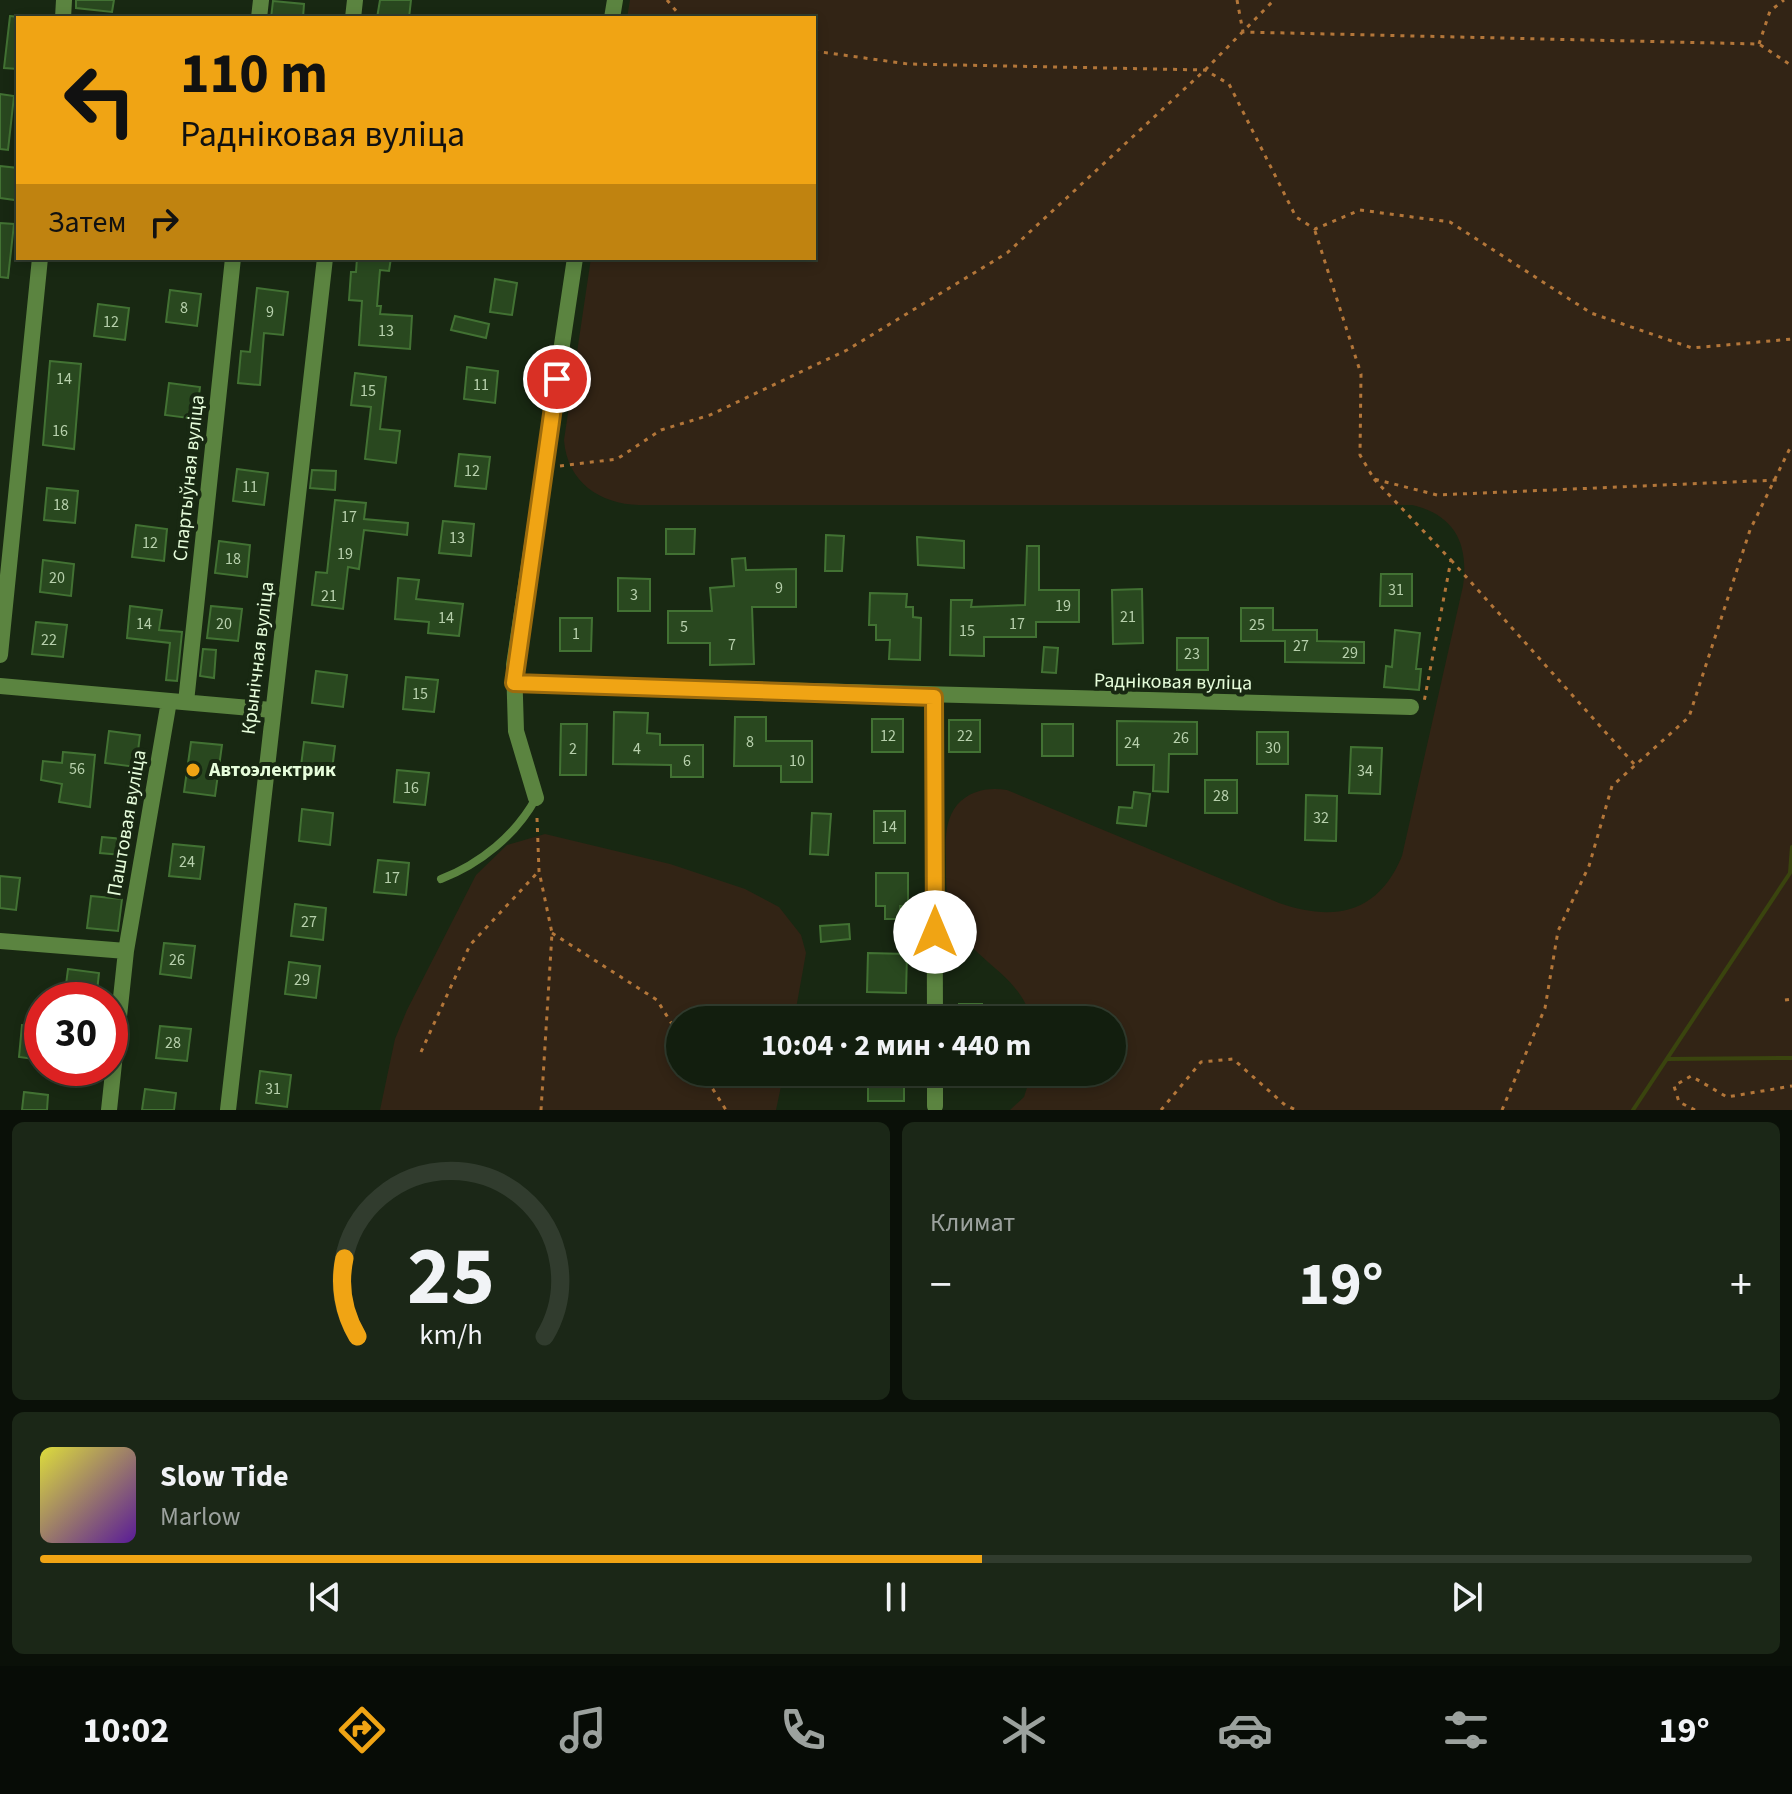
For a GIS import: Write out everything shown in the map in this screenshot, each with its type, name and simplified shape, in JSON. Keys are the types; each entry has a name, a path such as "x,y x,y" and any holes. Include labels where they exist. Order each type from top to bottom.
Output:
{"street":[{"path":"0,655 40,260"},
{"name":"Спартыўная вуліца","path":"177,702 233,260"},
{"name":"Крынічная вуліца","path":"228,1110 325,260"},
{"path":"536,798 516,731 514,683 575,260"},
{"name":"Радніковая вуліца","path":"514,683 934,697 1411,707"},
{"path":"0,686 272,710"},
{"path":"934,697 935,1006"},
{"name":"Паштовая вуліца","path":"109,1110 126,951 177,702"},
{"path":"0,941 126,951"},
{"path":"935,1086 935,1106"}],"lane":[{"path":"441,879 460,872 512,833 536,798"}],"path":[{"path":"667,0 680,16"},
{"path":"1237,0 1243,32"},
{"path":"543,469 617,459 661,430 710,415 847,350 1007,253 1205,70 1274,0"},
{"path":"1759,44 1770,11 1784,0"},
{"path":"1243,32 1759,44 1792,66"},
{"path":"816,51 908,64 1205,70 1229,84 1296,217 1315,229 1361,374 1360,455 1374,479 1635,765"},
{"path":"1315,229 1360,210 1450,222 1591,313 1692,348 1792,339"},
{"path":"1502,1110 1545,1008 1558,931 1589,866 1612,786 1689,717 1750,530 1792,444"},
{"path":"1374,479 1437,495 1777,480"},
{"path":"1411,707 1424,706 1451,560"},
{"path":"536,798 539,871 552,933 541,1110"},
{"path":"421,1052 470,945 539,871"},
{"path":"552,933 657,1000 666,1014"},
{"path":"1785,1000 1792,999"},
{"path":"1161,1110 1201,1062 1233,1059 1285,1105 1296,1110"},
{"path":"1695,1110 1679,1102 1674,1086 1691,1076 1727,1097 1792,1086"},
{"path":"711,1086 726,1110"}],"shaded area":[{"path":"630,0 1792,0 1792,1110 1010,1110 1024,1097 1028,1086 1126,1086 1126,1006 1026,1006 1017,990 971,946 953,919 947,897 947,830 957,805 980,791 1007,790 1279,903 1318,912 1336,912 1367,901 1392,875 1402,856 1463,586 1464,557 1449,524 1439,516 1412,505 639,505 611,500 588,488 572,468 564,440 591,260 816,260 816,16 627,16"},
{"path":"545,834 670,864 745,889 779,907 801,935 806,953 797,1006 666,1006 666,1086 781,1086 776,1110 380,1110 395,1039 407,1010 476,875 507,845"}],"building":[{"path":"76,0 114,0 112,12 76,8"},
{"path":"380,0 411,0 409,16 377,16"},
{"path":"273,1 304,4 303,16 271,16"},
{"path":"10,16 16,17 16,69 4,68"},
{"path":"0,94 14,96 8,150 0,149"},
{"path":"0,166 16,168 15,200 0,198"},
{"path":"0,223 14,224 8,278 0,277"},
{"path":"357,260 391,260 389,271 380,270 377,306 381,306 380,314 412,316 410,349 359,345 362,301 349,300 351,272 356,272"},
{"path":"495,279 517,283 512,315 490,312"},
{"path":"257,288 288,292 283,335 264,333 260,385 238,383 241,351 250,352"},
{"path":"170,290 201,294 197,326 166,322"},
{"path":"98,304 129,308 125,340 94,336"},
{"path":"455,316 489,324 486,338 451,330"},
{"path":"50,361 81,364 74,449 43,445"},
{"path":"467,367 498,371 495,403 464,399"},
{"path":"355,373 386,377 380,429 400,431 396,463 365,459 371,407 351,405"},
{"path":"169,383 200,387 196,419 165,415"},
{"path":"459,454 490,457 486,489 455,486"},
{"path":"237,469 268,473 264,505 233,501"},
{"path":"312,470 336,471 335,490 310,488"},
{"path":"47,488 78,491 75,523 44,520"},
{"path":"335,500 366,503 364,519 408,523 407,535 364,530 359,569 348,567 343,609 312,605 316,572 327,573"},
{"path":"443,521 474,524 471,556 439,553"},
{"path":"136,525 167,529 164,561 132,557"},
{"path":"666,529 695,529 694,554 666,554"},
{"path":"826,535 844,536 842,571 825,571"},
{"path":"917,537 964,541 964,568 918,565"},
{"path":"219,541 250,545 247,577 215,573"},
{"path":"1027,546 1039,546 1039,590 1079,590 1079,622 1036,622 1036,637 984,637 984,656 950,655 951,600 972,600 971,607 1025,605"},
{"path":"745,558 746,570 796,569 796,607 752,607 754,664 710,665 710,643 668,643 668,611 712,611 710,588 734,586 732,559"},
{"path":"43,560 74,564 71,596 40,592"},
{"path":"1381,574 1412,574 1412,606 1380,606"},
{"path":"398,578 419,580 416,599 463,604 459,636 428,633 429,622 395,619"},
{"path":"618,578 650,579 650,611 618,611"},
{"path":"1142,589 1143,643 1113,644 1112,590"},
{"path":"870,593 907,594 906,607 913,607 913,617 921,618 920,660 889,659 890,640 876,640 876,625 869,625"},
{"path":"130,606 162,610 159,630 182,632 177,681 166,680 170,643 127,638"},
{"path":"211,606 242,609 238,641 207,638"},
{"path":"1241,608 1273,608 1273,630 1317,630 1317,641 1364,642 1364,663 1285,662 1285,641 1241,641"},
{"path":"560,618 592,618 591,651 560,651"},
{"path":"36,622 67,625 63,657 32,654"},
{"path":"1395,630 1420,633 1416,669 1421,669 1419,690 1384,687 1386,666 1392,667"},
{"path":"1177,638 1208,638 1208,670 1177,670"},
{"path":"1044,647 1058,648 1056,673 1042,672"},
{"path":"203,649 216,650 214,678 200,676"},
{"path":"316,671 347,675 343,707 312,703"},
{"path":"406,677 438,680 434,712 403,709"},
{"path":"614,712 648,713 647,733 660,734 660,745 703,745 703,777 671,777 671,765 613,764"},
{"path":"735,717 766,717 766,741 812,741 812,782 781,782 781,766 734,766"},
{"path":"872,719 903,719 903,752 872,752"},
{"path":"949,720 980,720 980,752 949,752"},
{"path":"1117,721 1197,722 1197,754 1169,754 1168,792 1153,791 1154,765 1117,765"},
{"path":"561,724 587,724 586,775 560,775"},
{"path":"1042,724 1073,724 1073,756 1042,756"},
{"path":"109,731 140,735 136,767 105,763"},
{"path":"1257,732 1288,732 1288,764 1257,764"},
{"path":"191,742 222,745 215,796 184,792"},
{"path":"304,742 335,746 331,778 300,774"},
{"path":"1351,747 1382,748 1380,794 1349,793"},
{"path":"63,752 95,755 90,807 59,802 62,784 41,780 43,761 62,763"},
{"path":"397,770 429,773 425,805 394,802"},
{"path":"1205,780 1237,780 1237,813 1205,813"},
{"path":"1134,792 1150,794 1146,826 1117,823 1119,807 1132,808"},
{"path":"1306,795 1337,796 1336,841 1305,840"},
{"path":"302,809 333,813 330,845 299,841"},
{"path":"874,811 905,811 905,843 874,843"},
{"path":"812,813 831,814 828,855 810,854"},
{"path":"102,837 123,839 122,855 100,853"},
{"path":"173,844 204,847 200,879 169,876"},
{"path":"378,860 409,863 406,895 374,892"},
{"path":"876,873 908,873 908,906 900,906 900,919 885,919 885,906 876,906"},
{"path":"0,876 20,878 16,910 0,908"},
{"path":"91,896 122,899 118,931 87,928"},
{"path":"295,904 326,908 323,940 291,936"},
{"path":"849,924 850,939 821,942 820,926"},
{"path":"164,943 195,946 191,978 160,974"},
{"path":"868,953 907,954 906,993 867,992"},
{"path":"289,962 320,966 316,998 285,994"},
{"path":"68,969 99,973 98,982 66,982"},
{"path":"959,1004 982,1004 982,1006"},
{"path":"22,1025 24,1025 24,1058 19,1057"},
{"path":"160,1026 191,1029 187,1061 156,1058"},
{"path":"260,1071 291,1075 287,1107 256,1103"},
{"path":"868,1086 904,1086 904,1101 868,1101"},
{"path":"145,1089 176,1093 174,1110 142,1110"},
{"path":"24,1092 48,1095 47,1110 22,1110"}],"waterway":[{"path":"1633,1110 1790,873 1792,847"},
{"path":"1667,1059 1792,1058"}],"place":[{"name":"Автоэлектрик","path":"193,770"}],"route":[{"path":"557,379 514,665 514,683 934,697 935,932"}]}
